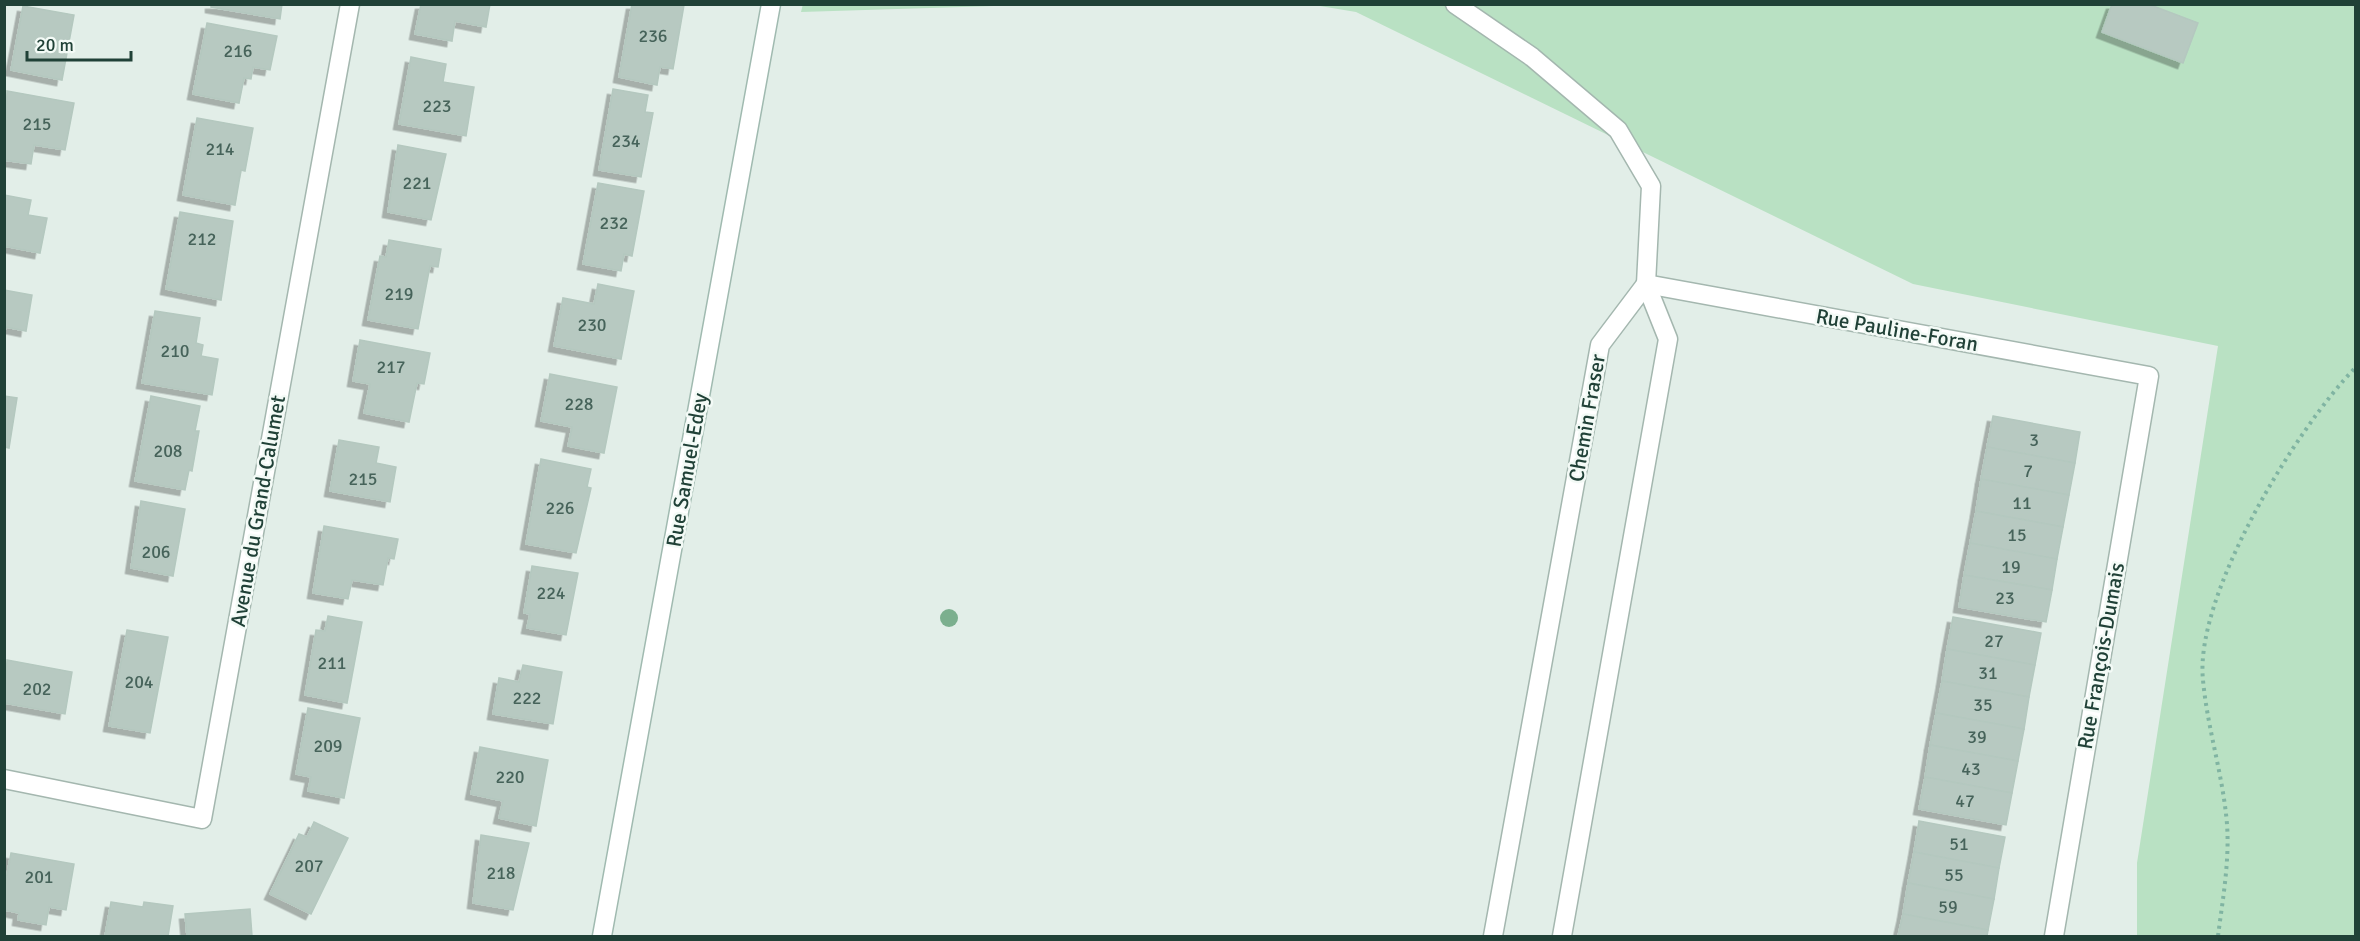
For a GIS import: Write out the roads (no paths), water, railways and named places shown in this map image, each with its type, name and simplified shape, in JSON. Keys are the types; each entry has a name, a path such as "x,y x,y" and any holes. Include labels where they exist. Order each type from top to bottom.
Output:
{"street":[{"name":"Avenue du Grand-Calumet","path":"4,780 202,819 350,4"},
{"name":"Rue Samuel-Edey","path":"602,936 771,4"},
{"path":"1455,4 1532,57 1618,129 1651,186 1646,284 1668,339 1562,936"},
{"name":"Rue Pauline-Foran","path":"1646,284 2149,376"},
{"name":"Chemin Fraser","path":"1493,936 1600,345 1646,284"},
{"name":"Rue François-Dumais","path":"2054,936 2149,376"}]}
